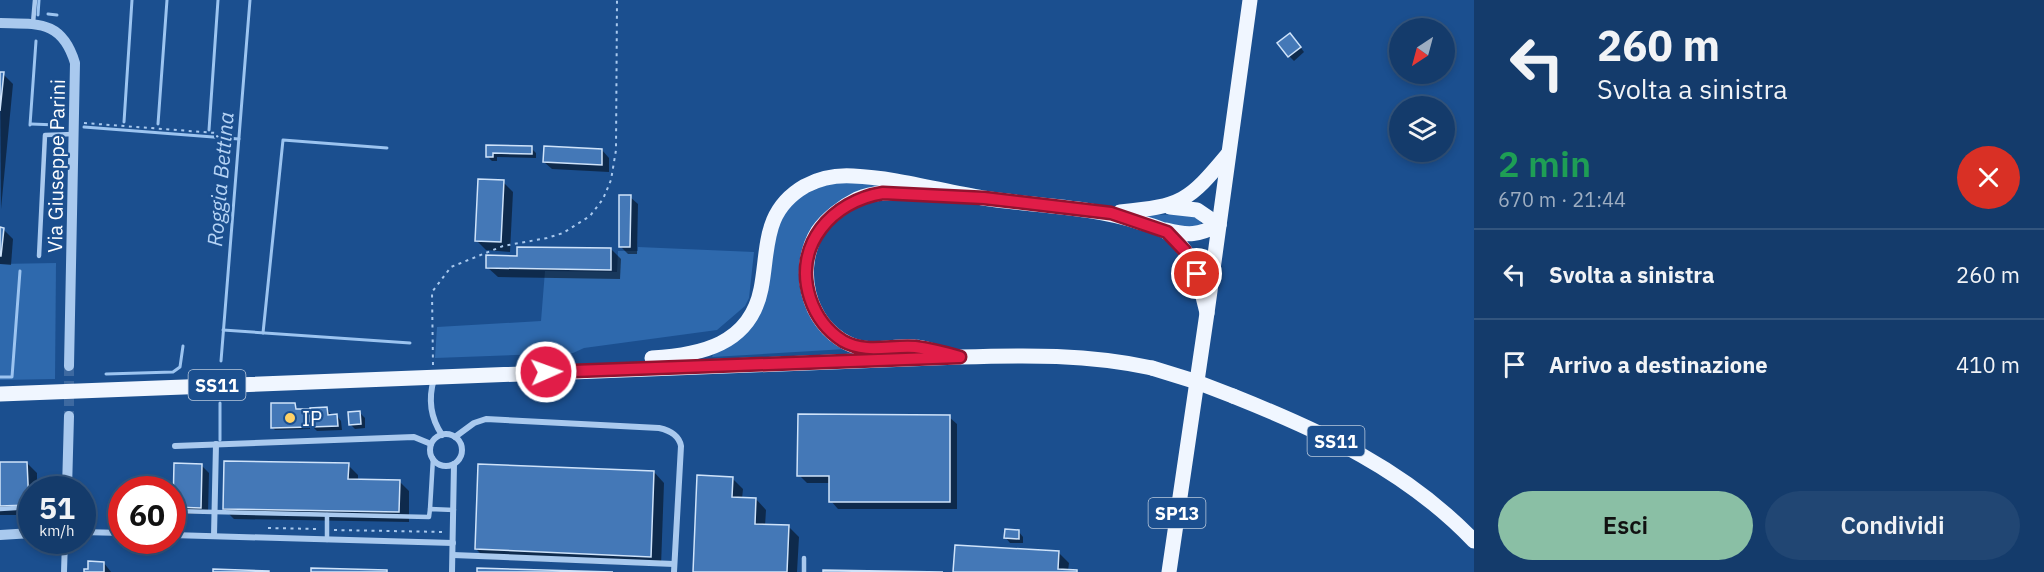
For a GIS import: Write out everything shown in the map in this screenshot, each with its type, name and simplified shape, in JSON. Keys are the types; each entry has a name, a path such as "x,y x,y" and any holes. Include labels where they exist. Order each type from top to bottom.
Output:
{"main road":[{"name":"SP13","path":"1169,572 1250,0"},
{"path":"1159,208 1170,205 1194,192 1229,153"},
{"path":"590,370 623,359 690,355 718,345 736,333 750,314 760,292 772,222 787,201 810,184 829,177 853,176 984,198 1111,213 1178,233 1198,234 1219,225 1206,215 1191,208 1159,208 1111,213"},
{"path":"960,357 915,347 866,349 845,342 816,314 809,294 805,271 811,248 819,231 841,209 859,198 883,193 984,198"},
{"path":"1157,227 1171,235 1188,256 1197,274 1207,313"},
{"name":"SS11","path":"0,394 960,357 1067,356 1110,360 1152,368 1194,381 1293,421 1342,444 1388,471 1431,501 1474,541"},
{"path":"1179,572 1183,546 1186,454"},
{"path":"1431,501 1474,555"}],"street":[{"name":"Via Giuseppe Parini","path":"0,23 42,24 57,32 71,48 76,76 69,366"},
{"path":"434,377 430,391 432,420 442,435 455,437 474,423 486,419 659,428 669,431 678,438 681,446 674,572"},
{"path":"67,476 69,416"},
{"path":"431,444 442,435"},
{"path":"175,446 414,437 431,444"},
{"path":"431,444 433,458 440,464 454,464 460,458 462,449 455,437"},
{"path":"214,536 216,444"},
{"path":"452,572 454,464"},
{"path":"0,535 18,534"},
{"path":"186,535 453,543"},
{"path":"64,572 65,554"},
{"path":"453,555 674,564"}],"lane":[{"path":"33,23 35,0"},
{"path":"39,255 45,135 74,134"},
{"path":"186,511 429,517 433,458"},
{"path":"0,509 18,508"},
{"path":"430,509 454,510"},
{"path":"327,515 327,540"},
{"path":"804,558 804,572"}],"path":[{"path":"434,377 432,292 451,267 503,246 547,238 573,229 598,208 608,190 616,150 617,0"},
{"path":"75,122 216,133"},
{"path":"260,528 454,532"}],"shaded area":[{"path":"854,182 882,186 842,200 800,275 846,349 712,357 714,353 739,337 776,224 798,197 831,183"},
{"path":"1180,214 1196,217 1202,225 1197,230 1136,216"},
{"path":"638,247 754,252 749,298 745,306 717,330 584,348 573,353 435,358 437,327 541,321 545,271 617,272 618,251 638,251"},
{"path":"56,263 55,379 0,380 0,264"}],"building":[{"path":"1290,33 1301,47 1288,57 1277,43"},
{"path":"0,72 4,72 0,111"},
{"path":"486,145 532,146 532,154 493,153 493,157 486,157"},
{"path":"544,146 602,149 602,165 543,162"},
{"path":"478,179 504,180 501,242 475,241"},
{"path":"619,195 631,195 630,247 619,247"},
{"path":"0,227 4,228 1,256 0,256"},
{"path":"517,247 611,248 611,270 486,268 486,255 517,256"},
{"name":"IP","path":"271,403 295,403 296,409 309,409 309,427 271,428"},
{"path":"327,407 328,415 337,414 338,426 311,427 310,408"},
{"path":"360,411 361,424 349,425 348,412"},
{"path":"798,414 950,415 950,502 829,502 829,476 797,476"},
{"path":"224,461 349,463 348,479 400,480 399,512 223,509"},
{"path":"0,462 27,462 28,476 18,476 18,505 0,506"},
{"path":"174,463 202,464 201,508 186,507 186,476 174,476"},
{"path":"478,464 654,471 651,557 475,549"},
{"path":"697,475 733,477 732,497 756,498 755,524 789,525 787,572 693,572"},
{"path":"1005,529 1019,530 1019,539 1004,538"},
{"path":"955,545 1059,551 1058,569 1077,570 1077,572 953,572"},
{"path":"88,561 104,562 104,572 84,572 84,569 88,569"},
{"path":"311,568 387,570 387,572 311,572"},
{"path":"477,568 613,572 477,572"},
{"path":"213,569 269,571 269,572 213,572"},
{"path":"823,570 943,572 823,572"}],"waterway":[{"path":"38,15 39,0"},
{"path":"124,122 132,0"},
{"path":"158,124 167,0"},
{"path":"209,130 218,0"},
{"name":"Roggia Bettina","path":"221,361 250,0"},
{"path":"48,14 57,15"},
{"path":"30,125 36,41"},
{"path":"31,124 57,125"},
{"path":"84,127 239,139"},
{"path":"263,333 283,140 387,148"},
{"path":"0,377 12,377 20,271"},
{"path":"223,330 410,343"},
{"path":"106,374 173,372 180,367 183,346"},
{"name":"Roggia Bettina","path":"220,403 220,440"}],"tunnel":[{"path":"69,366 69,416"}],"place":[{"name":"IP","path":"290,418"}],"route":[{"path":"546,372 960,357 915,347 866,349 858,347 836,336 816,314 809,294 805,271 813,241 832,216 850,203 868,195 900,193 984,198 1111,213 1167,232 1185,251 1197,274"}]}
